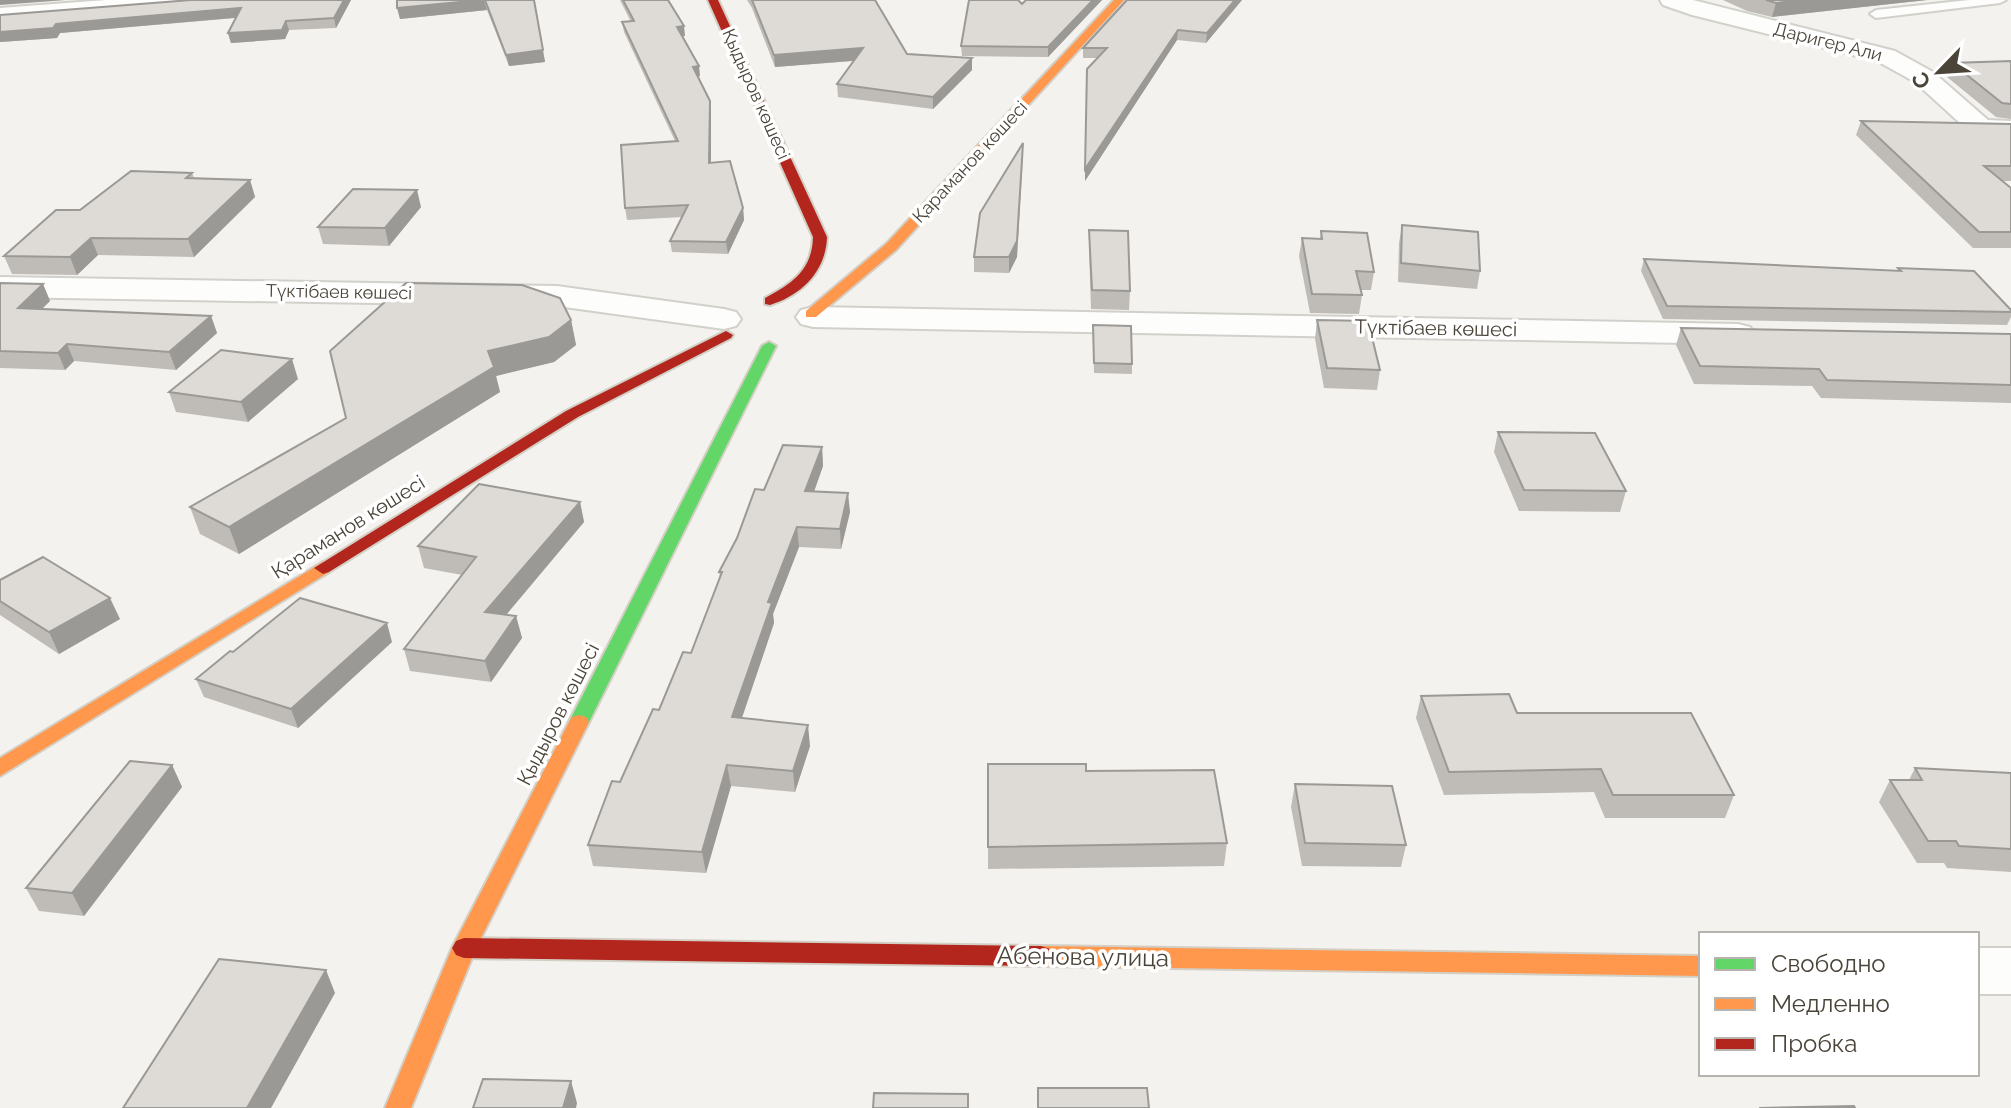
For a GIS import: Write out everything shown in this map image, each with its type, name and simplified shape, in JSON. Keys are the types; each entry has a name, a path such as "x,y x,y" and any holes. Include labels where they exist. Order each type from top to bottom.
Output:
{"street":[{"path":"0,15 192,0"},
{"name":"Қыдыров көшесі","path":"398,1108 464,948 751,327 816,269 827,241 713,0"},
{"name":"Қараманов көшесі","path":"811,321 891,247 1119,0"},
{"name":"Даригер Али","path":"1671,0 1886,56 1924,77 1981,128 2011,129"},
{"path":"863,249 891,247"},
{"name":"Түктібаев көшесі","path":"0,287 557,296 751,327"},
{"path":"751,327 802,307 811,321"},
{"name":"Түктібаев көшесі","path":"811,321 1771,334"},
{"name":"Қараманов көшесі","path":"0,768 572,414 751,327"},
{"name":"Абенова улица","path":"464,948 1699,966"},
{"path":"1979,971 2011,971"}],"lane":[{"path":"1876,14 2000,0"}],"building":[{"path":"191,0 344,0 334,18 286,21 282,30 228,33 241,8 56,24 53,28 0,32 0,15"},
{"path":"397,0 481,0 397,8"},
{"path":"485,0 534,0 543,50 506,55"},
{"path":"623,0 668,0 684,26 677,27 699,66 693,67 710,101 709,163 730,161 743,208 726,242 670,241 688,205 625,208 621,145 678,141 622,22 634,21"},
{"path":"752,0 875,0 907,54 972,58 933,97 837,84 863,48 774,55"},
{"path":"969,0 1018,0 1022,4 1026,0 1093,0 1048,47 961,46"},
{"path":"1127,0 1235,0 1207,33 1178,30 1085,169 1087,69 1107,48 1083,48"},
{"path":"1766,0 1801,0 1776,3"},
{"path":"2011,61 2011,104 2002,103 1952,63"},
{"path":"1861,121 2011,124 2011,166 1984,166 2011,188 2011,232 1979,232"},
{"path":"1023,143 1017,241 1009,257 974,257 980,213"},
{"path":"131,171 192,173 186,178 250,180 188,239 91,238 70,257 4,256 56,210 80,210"},
{"path":"353,189 417,190 385,228 318,227"},
{"path":"1402,225 1478,232 1480,271 1401,263"},
{"path":"1089,230 1128,231 1130,291 1092,290"},
{"path":"1321,231 1367,233 1374,272 1356,271 1362,295 1312,294 1302,238 1322,239"},
{"path":"1644,259 1901,271 1898,268 1974,271 2011,312 1667,306"},
{"path":"0,283 43,284 18,308 211,316 169,352 67,344 58,353 0,351"},
{"path":"406,283 522,285 560,298 571,320 549,337 488,351 494,367 229,527 190,507 346,418 330,351"},
{"path":"1317,320 1368,321 1380,370 1327,368"},
{"path":"1093,325 1131,326 1132,364 1094,363"},
{"path":"1681,328 2011,334 2011,385 1827,380 1819,369 1700,366"},
{"path":"221,350 292,359 241,402 169,392"},
{"path":"1498,432 1595,433 1626,491 1524,490"},
{"path":"783,445 822,447 805,491 848,493 840,529 797,527 768,602 772,603 732,717 808,725 793,771 727,765 702,852 588,845 612,781 620,782 653,709 659,710 683,652 691,653 722,572 719,572 737,538 755,489 764,490"},
{"path":"479,484 580,502 485,612 516,616 485,661 404,649 476,557 418,546"},
{"path":"43,557 110,598 49,632 0,601 0,580"},
{"path":"300,598 387,623 291,709 196,679 230,651 233,652"},
{"path":"1509,694 1517,713 1691,713 1734,795 1613,795 1601,769 1449,772 1421,696"},
{"path":"130,761 172,765 72,893 26,888"},
{"path":"988,764 1086,764 1086,771 1214,770 1227,843 988,847"},
{"path":"1915,768 2011,773 2011,849 1959,846 1956,841 1928,841 1890,780 1922,780"},
{"path":"1295,784 1392,786 1406,845 1305,843"},
{"path":"219,959 326,970 247,1108 123,1108"},
{"path":"483,1079 571,1081 563,1108 473,1108"},
{"path":"1038,1088 1147,1088 1149,1108 1038,1108"},
{"path":"874,1093 968,1094 968,1108 873,1108"},
{"path":"1854,1106 1855,1108 1759,1108"}],"traffic: fast":[{"path":"579,722 769,346"}],"traffic: slow":[{"path":"811,314 891,247 1119,0"},
{"path":"0,768 323,568"},
{"path":"398,1108 464,948 579,722"},
{"path":"1041,956 1699,966"}],"traffic: jam":[{"path":"713,0 820,237 817,260 807,277 770,301"},
{"path":"323,568 572,414 726,335"},
{"path":"464,948 1041,956"}]}
